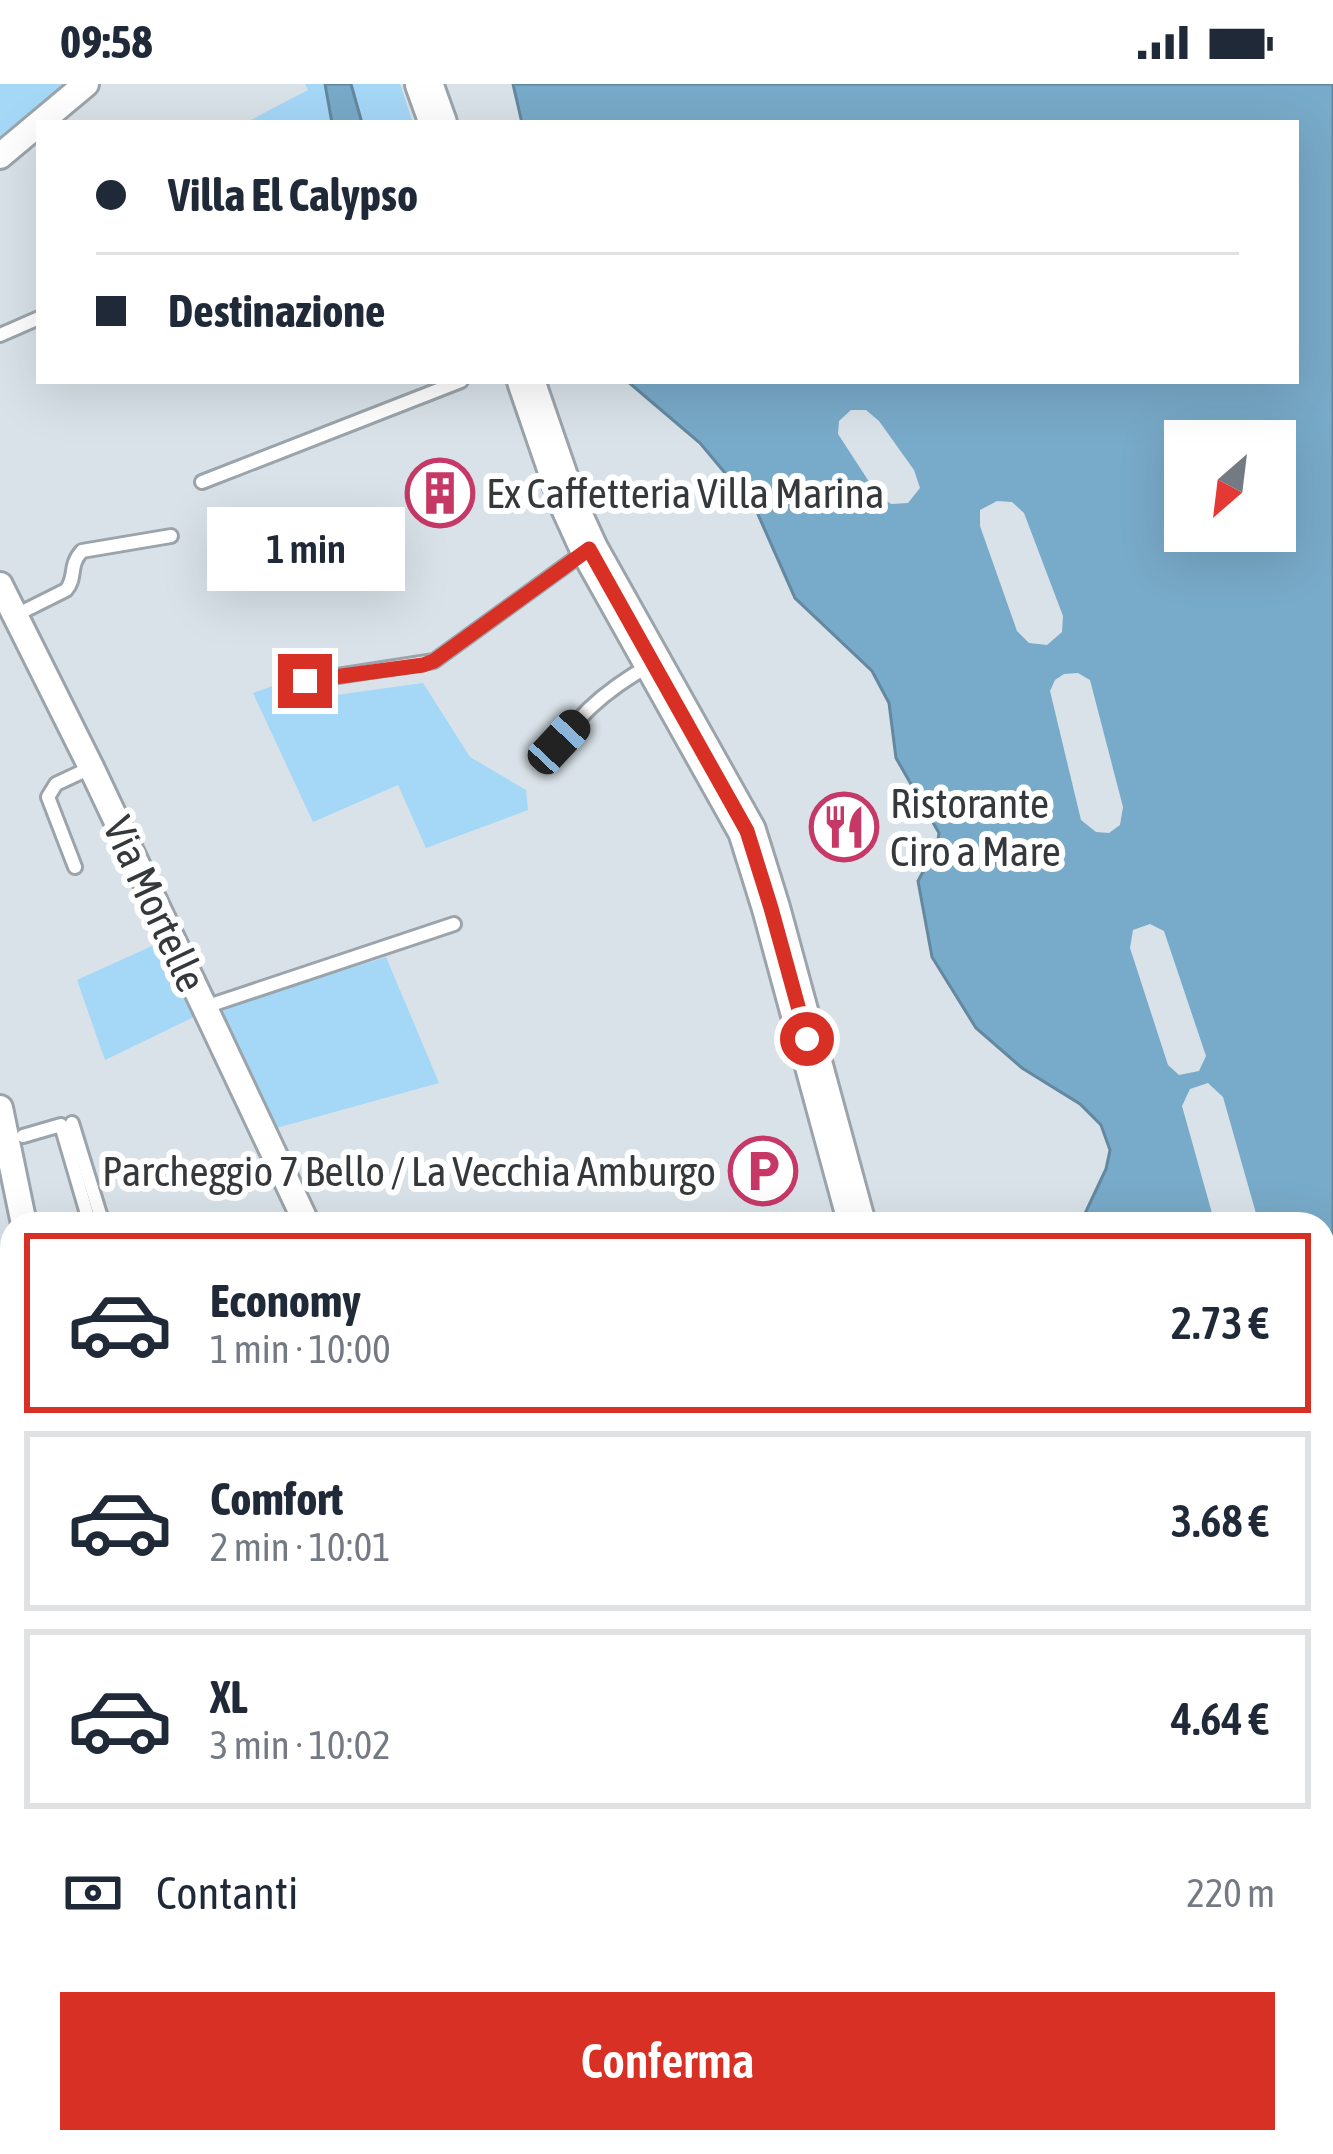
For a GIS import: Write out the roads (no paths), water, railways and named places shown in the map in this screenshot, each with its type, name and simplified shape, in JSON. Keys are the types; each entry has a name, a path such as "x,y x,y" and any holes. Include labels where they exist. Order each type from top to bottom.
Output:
{"street":[{"path":"43,120 86,84"},
{"path":"424,84 437,120"},
{"path":"0,156 36,126"},
{"path":"527,384 589,549 754,848 854,1212"},
{"name":"Via Mortelle","path":"0,585 301,1212"},
{"path":"0,1108 8,1182 19,1212"}],"lane":[{"path":"0,335 36,319"},
{"path":"202,482 453,384"},
{"path":"15,615 66,590 74,560 82,551 171,536"},
{"path":"305,681 434,661 589,549"},
{"path":"549,763 559,742 599,699 653,664"},
{"path":"76,867 48,797 56,784 91,767"},
{"path":"204,1008 454,924"},
{"path":"72,1123 99,1212"},
{"path":"23,1136 62,1125 87,1212"}],"place":[{"name":"Ex Caffetteria Villa Marina","path":"440,493"},
{"name":"Ristorante Ciro a Mare","path":"844,827"},
{"name":"Parcheggio 7 Bello / La Vecchia Amburgo","path":"763,1171"}]}
